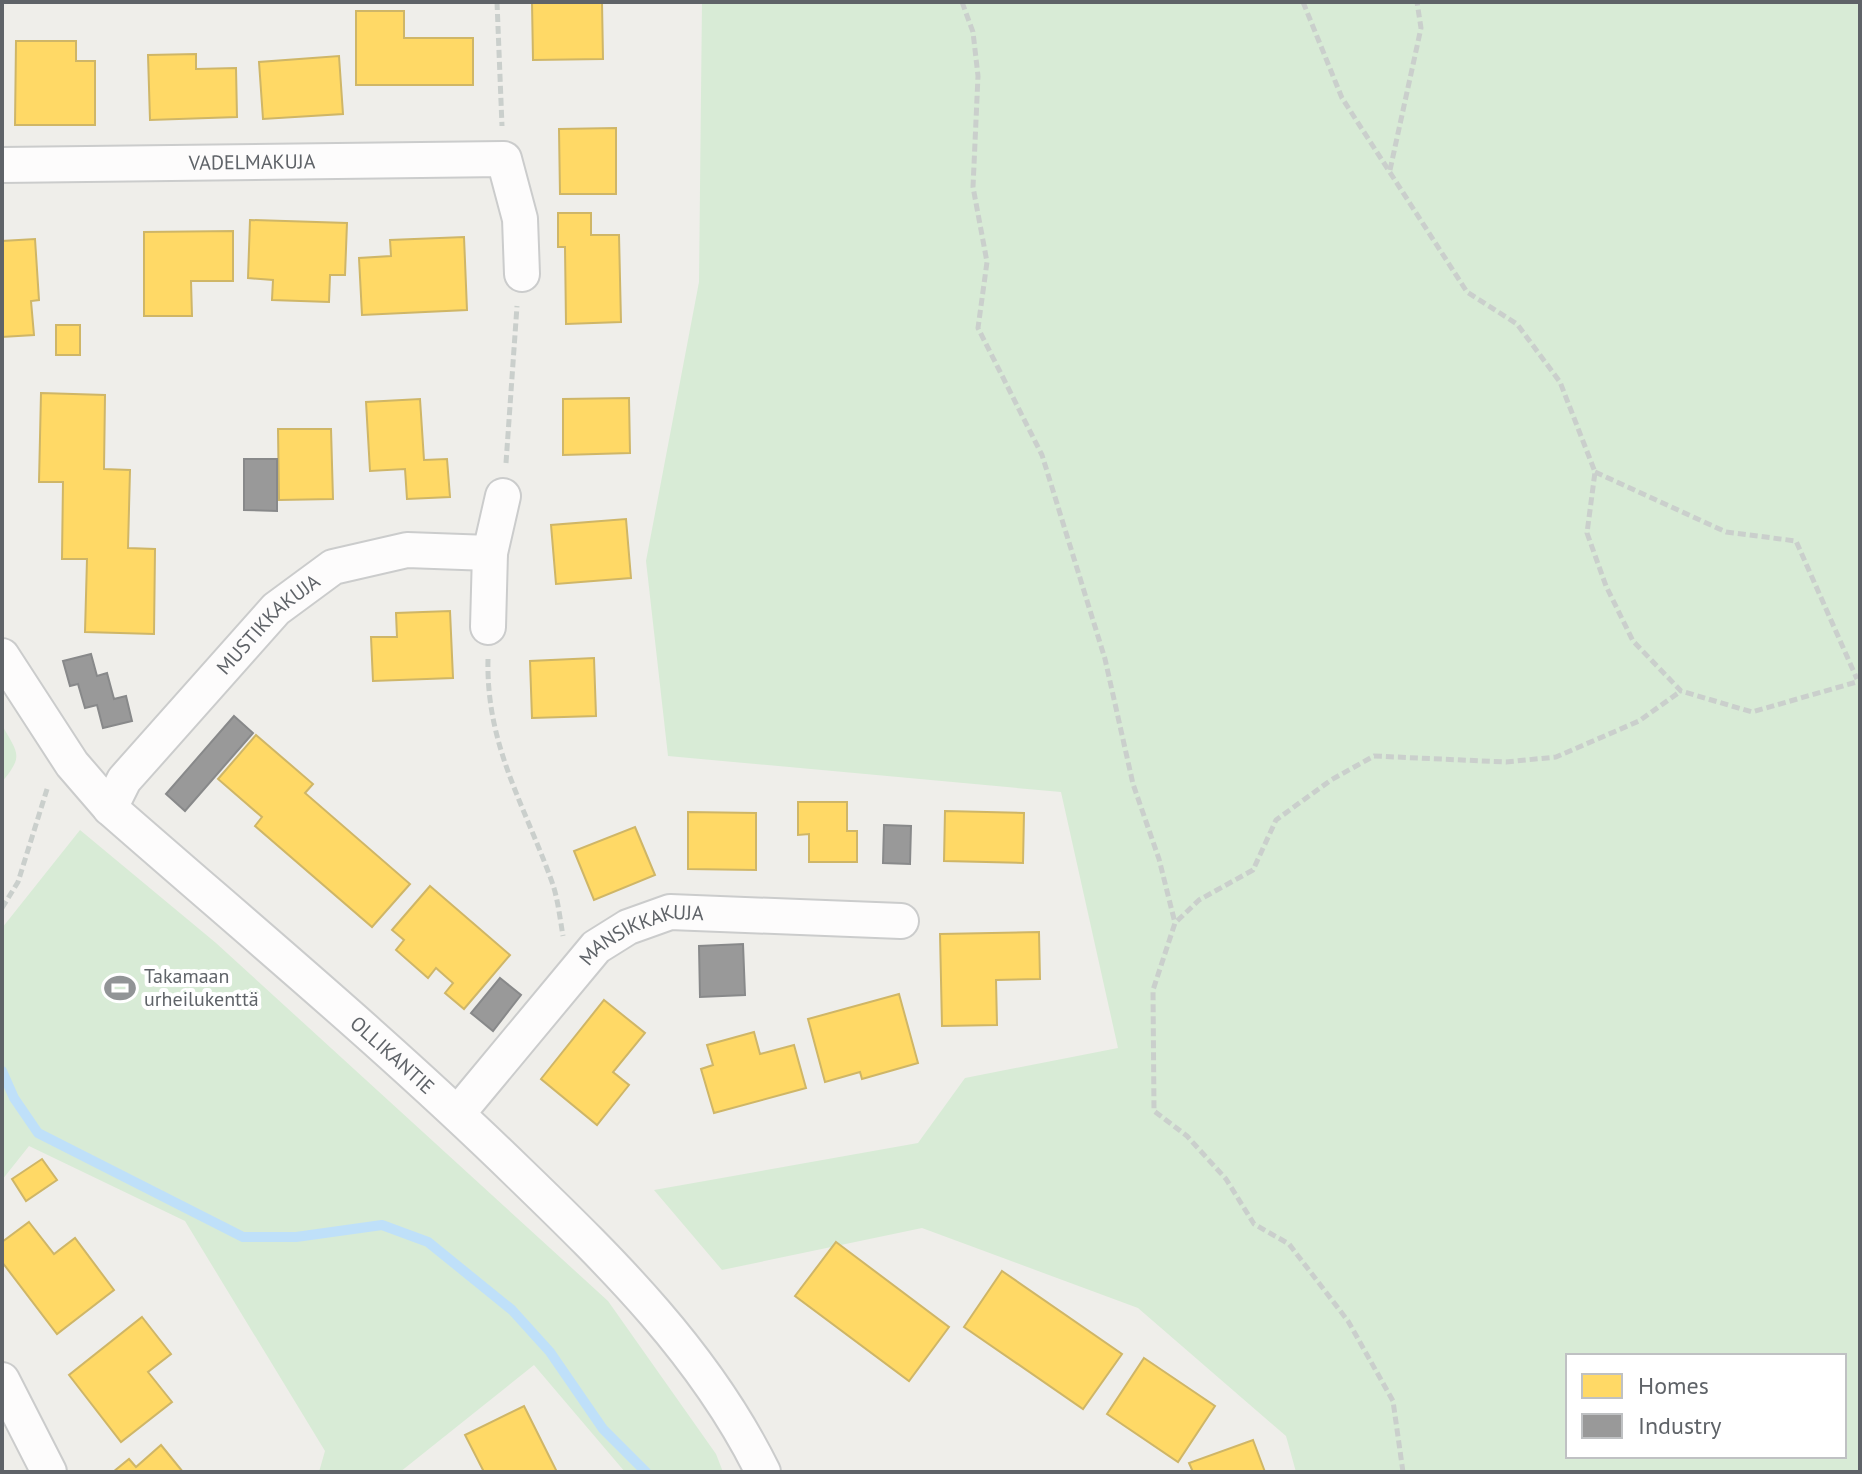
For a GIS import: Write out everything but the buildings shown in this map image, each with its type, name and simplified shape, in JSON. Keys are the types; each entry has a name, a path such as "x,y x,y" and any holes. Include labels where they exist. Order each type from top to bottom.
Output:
{"street":[{"name":"VADELMAKUJA","path":"2,165 504,159"},
{"path":"504,159 520,219 522,274"},
{"path":"488,627 490,553 503,496"},
{"name":"MUSTIKKAKUJA","path":"110,808 124,780 276,609 333,567 407,550 490,553"},
{"name":"OLLIKANTIE","path":"2,656 72,764 110,808 458,1113 613,1264 665,1321 741,1429 763,1472"},
{"name":"MANSIKKAKUJA","path":"458,1113 571,981 596,947 628,927 670,912 901,921"},
{"path":"2,1380 49,1472"}],"path":[{"path":"497,2 504,159"},
{"path":"962,2 973,32 978,76 973,187 987,262 978,328 1042,455 1105,659 1133,784 1159,859 1175,923"},
{"path":"1303,2 1342,98 1467,292 1517,324 1560,382 1595,472 1587,533 1606,586 1633,641 1681,691 1752,712 1859,680 1796,541 1726,532 1595,472"},
{"path":"1390,171 1421,28 1417,2"},
{"path":"503,496 522,274"},
{"path":"488,627 487,686 495,734 511,786 553,884 571,981"},
{"path":"1403,1472 1393,1401 1348,1321 1289,1244 1254,1224 1226,1179 1187,1136 1154,1111 1153,990 1175,923 1199,900 1253,870 1276,820 1331,780 1374,756 1506,762 1556,757 1639,721 1681,691"},
{"path":"2,908 18,882 49,784 72,764"}],"green space":[{"path":"702,2 1860,2 1860,1472 1296,1472 1286,1436 1138,1308 922,1228 722,1270 654,1190 918,1143 965,1078 1118,1048 1061,792 668,756 646,561 699,282"},
{"path":"2,725 15,749 16,760 2,782"},
{"path":"80,830 216,943 608,1301 716,1454 723,1472 625,1472 534,1365 400,1472 319,1472 325,1451 185,1221 29,1146 2,1180 2,928"}],"waterway":[{"path":"2,1071 14,1098 38,1133 243,1237 296,1237 382,1225 428,1242 512,1310 550,1352 603,1429 646,1472"}],"place":[{"name":"Takamaan urheilukenttä","path":"120,988"}]}
